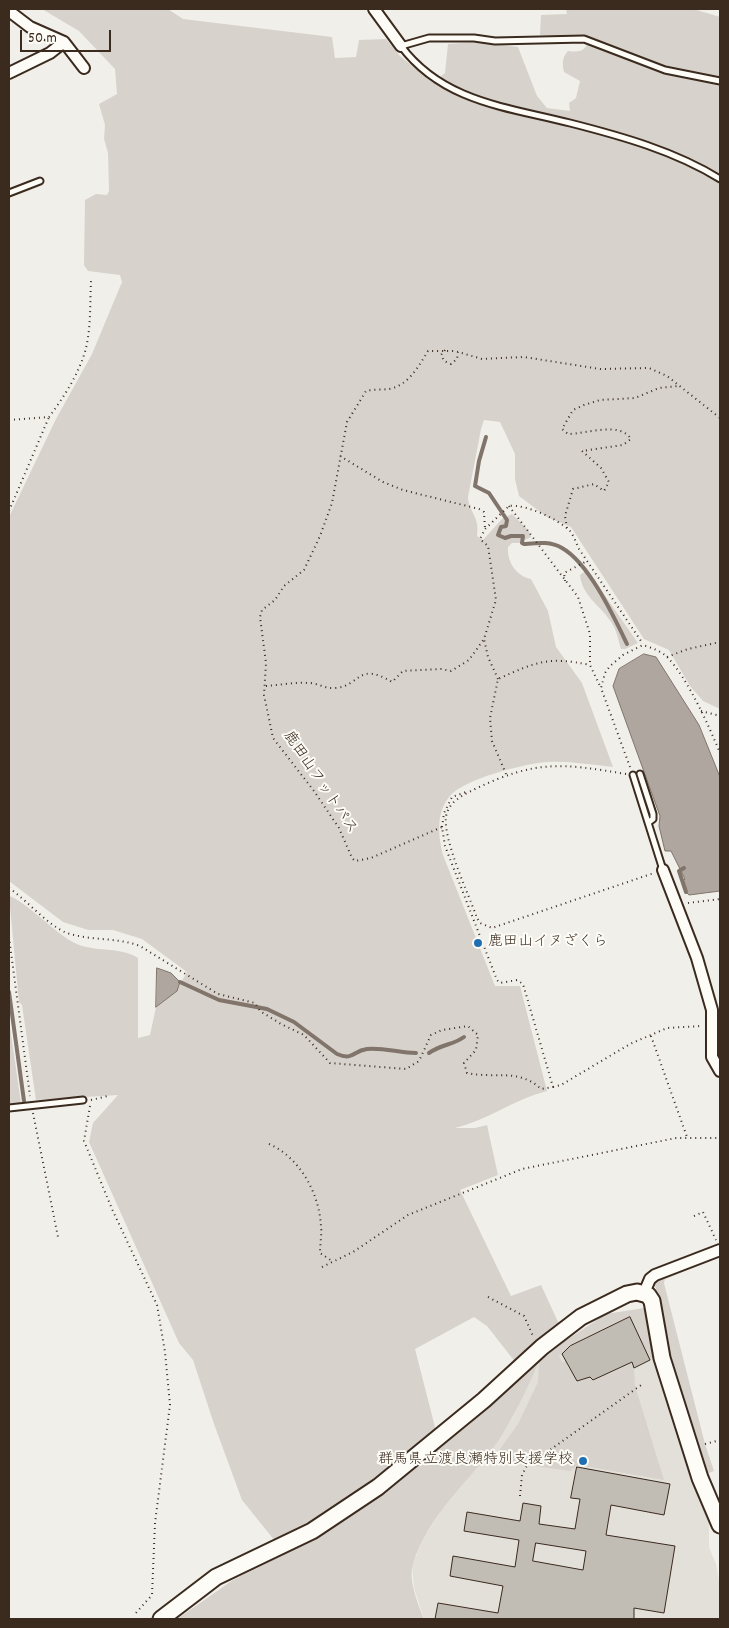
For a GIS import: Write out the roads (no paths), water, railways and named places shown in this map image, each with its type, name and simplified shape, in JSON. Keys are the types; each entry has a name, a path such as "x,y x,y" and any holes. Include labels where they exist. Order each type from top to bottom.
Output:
{"street":[{"path":"374,9 401,46"},
{"path":"9,11 30,27 64,42 84,68"},
{"path":"9,73 50,53 64,42"},
{"path":"663,870 697,958 712,1010 712,1057 720,1071"},
{"path":"644,1293 650,1279 655,1275 719,1246"},
{"path":"161,1619 216,1577 312,1531 378,1488 484,1400 542,1347 596,1308 627,1294 644,1293 652,1301 662,1358 700,1478 720,1525"}],"lane":[{"path":"720,82 665,70 584,39 538,38 495,41 474,38 429,38 401,46 435,80 464,95 495,106 622,138 675,156 720,179"},
{"path":"9,194 40,181"},
{"path":"640,774 654,814 653,820 649,822"},
{"path":"633,775 663,870"},
{"path":"9,1108 83,1100"}],"waterway":[{"path":"486,437 479,461 475,486 489,493 507,520 506,526 501,527 498,535 505,538 523,536 522,543 524,544 553,544 572,555 600,592 627,644"},
{"path":"684,868 679,871 686,892"},
{"path":"180,982 219,1000 267,1009 294,1022 337,1054 343,1056 350,1056 367,1049 416,1053"},
{"path":"9,992 24,1101"},
{"path":"429,1053 464,1037"},
{"path":"720,1044 718,1051 720,1055"}],"place":[{"name":"鹿田山イヌざくら","path":"478,943"},
{"name":"群馬県立渡良瀬特別支援学校","path":"583,1461"}]}
